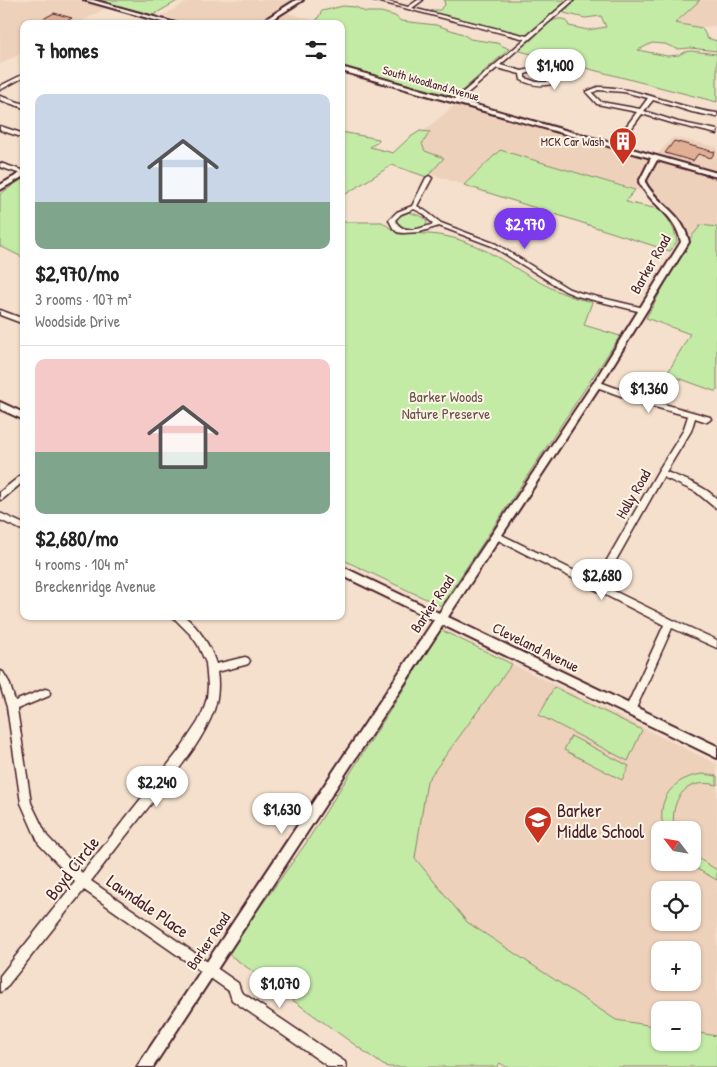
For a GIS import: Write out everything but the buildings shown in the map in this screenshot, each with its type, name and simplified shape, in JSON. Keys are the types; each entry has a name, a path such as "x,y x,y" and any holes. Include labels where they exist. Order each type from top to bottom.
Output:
{"street":[{"path":"87,0 161,20"},
{"path":"268,20 300,0"},
{"path":"375,0 528,38"},
{"path":"409,8 421,0"},
{"path":"456,101 572,0"},
{"path":"496,66 522,73 530,70 542,70 551,74 552,78 549,83 538,84 523,79 522,73"},
{"name":"South Woodland Avenue","path":"345,70 717,175"},
{"path":"0,88 20,77"},
{"path":"717,115 694,111 652,97 603,88 594,89 589,92 599,103 640,111 717,132"},
{"path":"611,145 621,137 652,97"},
{"path":"0,98 20,105"},
{"path":"683,124 694,111"},
{"path":"0,128 20,135"},
{"name":"Barker Road","path":"144,1067 597,384 685,242 684,235 676,218 645,189 642,182 655,157"},
{"path":"0,165 20,172"},
{"path":"0,188 20,175"},
{"path":"429,178 414,207 394,217 392,220 394,226 399,229 416,232 438,224"},
{"path":"414,207 426,213 438,224 494,245 567,290 579,295 642,310"},
{"path":"0,312 20,320"},
{"path":"597,384 643,401 707,419"},
{"path":"0,405 20,415"},
{"name":"Holly Road","path":"597,585 661,473 687,432 692,416"},
{"path":"661,473 700,490 717,505"},
{"path":"0,497 20,480"},
{"path":"0,516 20,526"},
{"path":"497,536 670,623 717,644"},
{"name":"Cleveland Avenue","path":"345,572 717,752"},
{"name":"Boyd Circle","path":"0,986 83,882 197,733 212,699 214,669 202,641 183,620"},
{"path":"630,710 670,623"},
{"path":"214,669 245,661"},
{"name":"Lawndale Place","path":"0,675 12,707 26,802 43,840 83,882 234,987 236,996 340,1067"},
{"path":"12,707 45,693"}],"shaded area":[{"path":"0,0 80,0 108,7 84,20 20,20 20,54 0,64"},
{"path":"191,0 294,0 262,20 176,20 162,16"},
{"path":"700,0 717,0 717,26 700,27 675,23"},
{"path":"285,12 313,20 272,20"},
{"path":"456,104 717,178 717,227 702,225 692,236 674,230 663,210 641,191 500,150 464,185 389,160"},
{"path":"673,137 717,147 717,171 657,155"},
{"name":"Barker Middle School","path":"512,664 717,764 717,1036 701,1033 701,1001 651,1001 651,1026 616,1020 467,922 414,858 427,781"}],"green space":[{"path":"96,0 179,0 153,15"},
{"path":"444,0 567,0 527,36 430,13 432,10 440,10 445,5"},
{"path":"575,0 700,0 675,23 702,28 707,38 717,41 717,51 690,48 677,49 665,44 652,43 638,50 667,56 691,51 717,54 717,102 516,50 530,41 546,25 555,20 566,20 569,26 588,30 606,27 601,16 585,18 564,13"},
{"path":"343,6 356,7 365,12 381,12 395,16 401,21 436,25 463,34 470,39 497,43 509,49 455,97 345,67 345,20 317,20 322,11"},
{"path":"420,131 430,132 422,144 425,151 444,158 427,177 392,165 345,194 345,133 379,139 378,142 370,147 393,153 409,138"},
{"path":"500,150 635,190 626,201 663,210 674,230 677,241 670,251 464,185"},
{"path":"20,181 20,256 0,246 0,194"},
{"path":"409,212 423,217 427,221 426,225 416,229 400,227 396,222 398,217"},
{"name":"Barker Woods Nature Preserve","path":"345,222 382,222 398,234 437,235 474,245 556,290 575,298 592,302 584,325 620,336 441,606 345,561"},
{"path":"701,225 717,227 717,391 667,374 690,334 646,318 689,240"},
{"path":"441,630 512,664 427,781 415,858 467,922 616,1020 651,1026 651,1051 701,1051 701,1033 717,1036 717,1067 506,1067 500,1063 497,1067 388,1067 383,1065 227,953 304,846"},
{"path":"554,687 642,730 628,761 539,715"},
{"path":"571,736 629,766 622,780 564,750"},
{"path":"703,774 717,776 717,785 696,784 688,788 677,800 673,821 662,821 664,800 669,792 675,785 692,776"},
{"path":"701,860 717,870 717,880 701,871"}],"place":[{"name":"MCK Car Wash","path":"623,165"},
{"name":"Barker Middle School","path":"538,844"}]}
